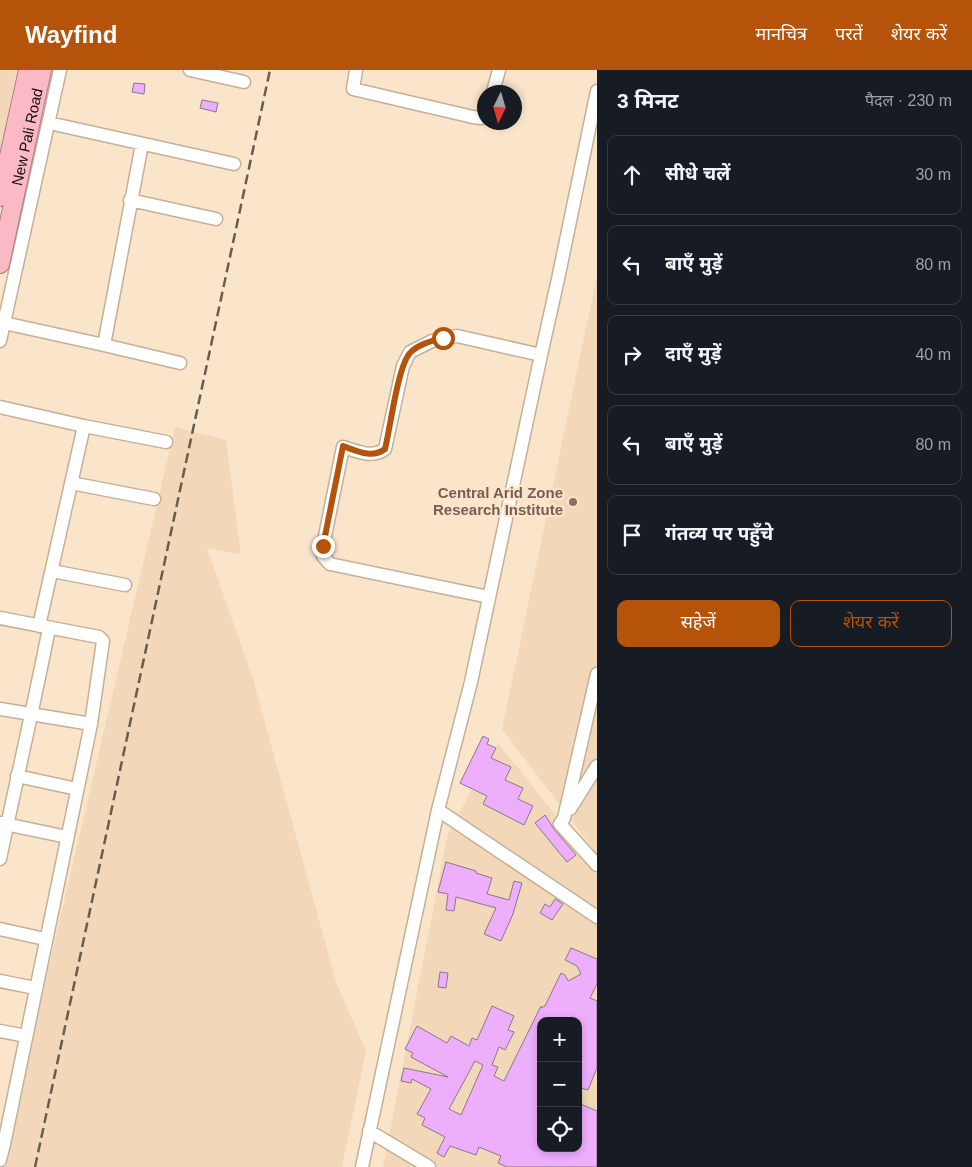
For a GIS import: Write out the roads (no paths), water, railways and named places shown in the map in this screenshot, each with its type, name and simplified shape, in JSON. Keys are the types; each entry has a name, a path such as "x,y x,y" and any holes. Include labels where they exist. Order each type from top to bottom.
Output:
{"highway":[{"name":"New Pali Road","path":"0,197 28,70"},
{"name":"New Pali Road","path":"0,264 42,70"}],"street":[{"path":"0,341 60,70"},
{"path":"190,70 244,82"},
{"path":"356,70 353,89 477,118"},
{"path":"495,85 499,70"},
{"path":"362,1167 438,810 471,682 597,91"},
{"path":"49,123 234,164"},
{"path":"104,345 142,144"},
{"path":"130,200 216,219"},
{"path":"4,323 180,363"},
{"path":"489,598 330,564 323,556 323,546 343,446 366,454 379,454 385,449 403,366 410,352 422,345 443,338 457,336 541,355"},
{"path":"0,407 166,442"},
{"path":"0,859 4,823 32,714 52,571 84,426"},
{"path":"71,483 154,499"},
{"path":"52,571 125,586"},
{"path":"0,618 99,637 103,641 91,724 0,1160"},
{"path":"564,818 597,674"},
{"path":"0,709 91,724"},
{"path":"597,766 560,824 597,866"},
{"path":"17,776 78,788"},
{"path":"438,810 597,917"},
{"path":"4,823 67,837"},
{"path":"0,929 45,939"},
{"path":"0,981 35,988"},
{"path":"0,1031 26,1036"},
{"path":"369,1131 429,1167"}],"railway":[{"path":"35,1167 270,70"}],"place":[{"name":"Central Arid Zone Research Institute","path":"573,502"}]}
